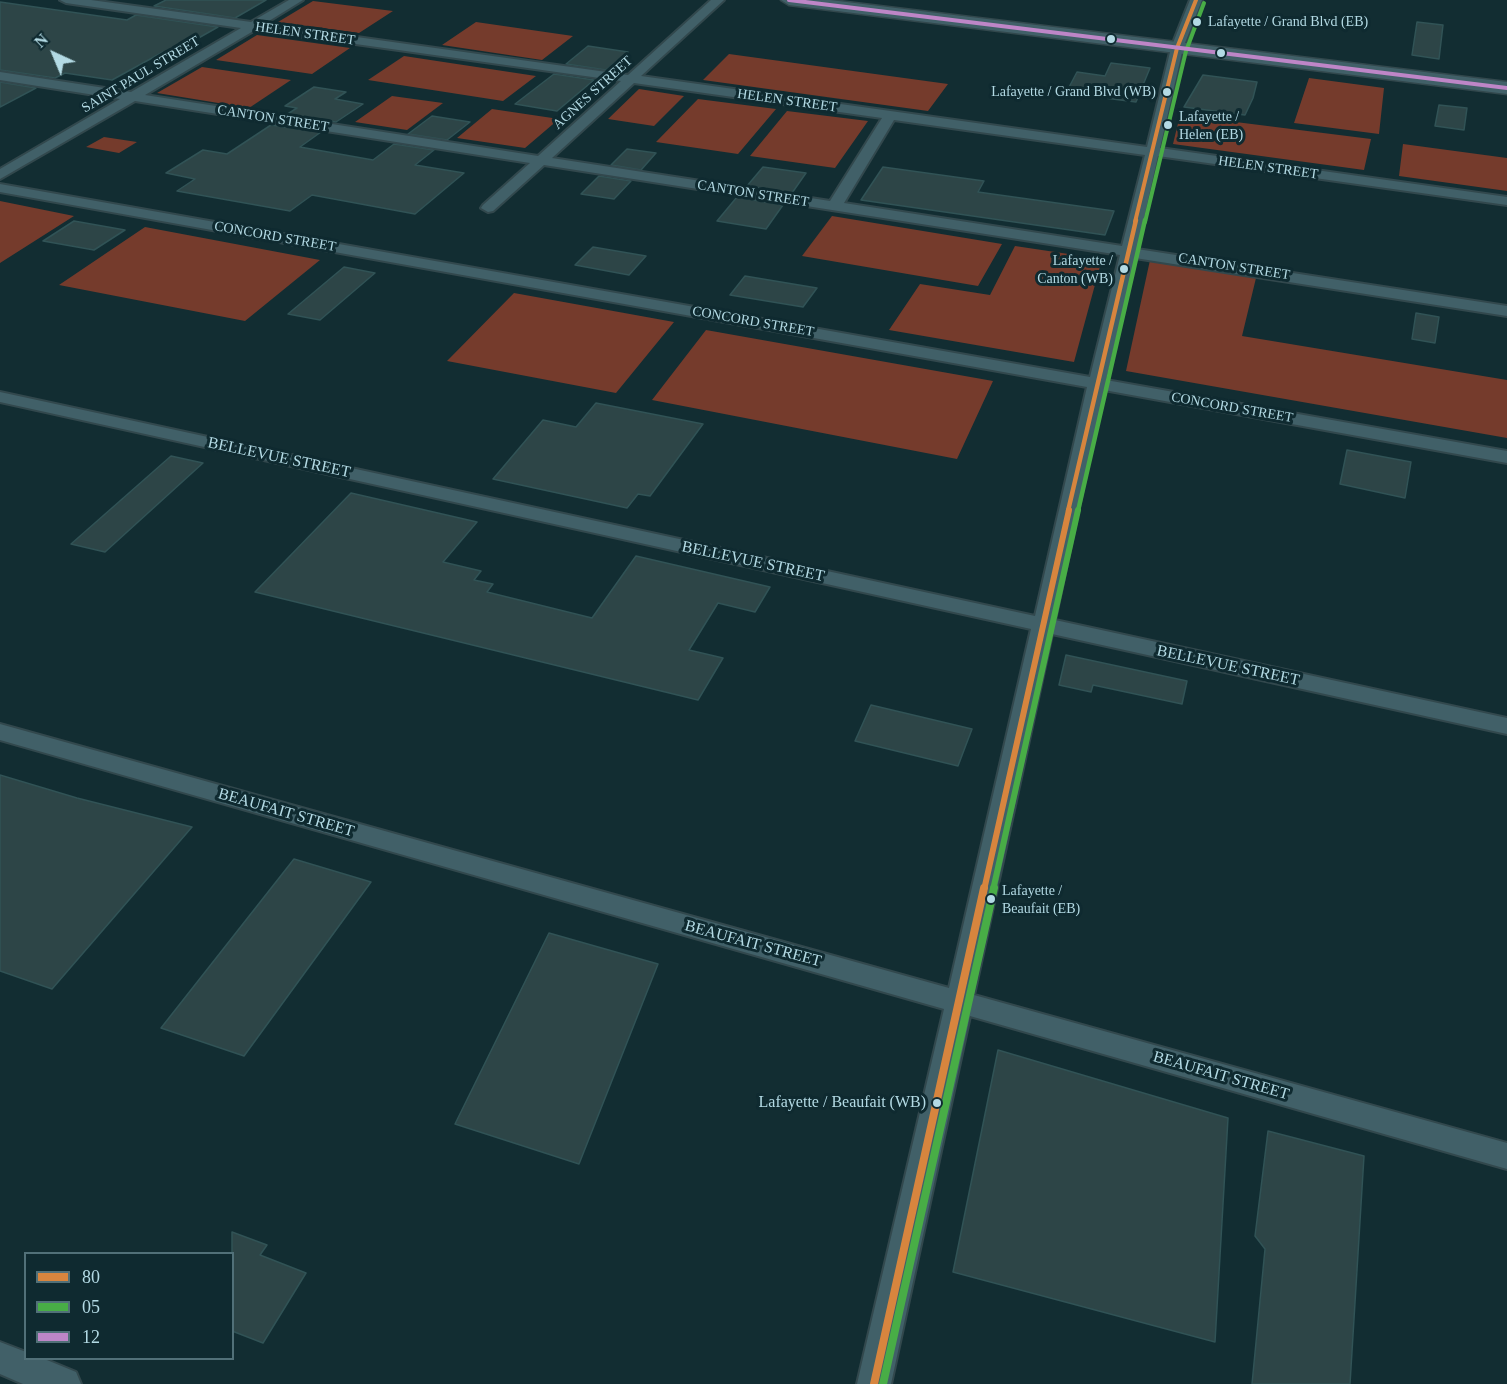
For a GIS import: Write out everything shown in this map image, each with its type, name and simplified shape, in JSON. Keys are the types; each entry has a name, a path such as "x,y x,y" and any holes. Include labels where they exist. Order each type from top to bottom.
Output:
{"main road":[{"path":"789,0 1507,88"}],"street":[{"name":"HELEN STREET","path":"66,0 1507,201"},
{"name":"SAINT PAUL STREET","path":"0,175 297,0"},
{"name":"AGNES STREET","path":"488,208 718,0"},
{"path":"873,1384 1097,384 1177,48 1196,0"},
{"name":"CANTON STREET","path":"0,76 1507,310"},
{"path":"834,207 890,116"},
{"name":"CONCORD STREET","path":"0,188 1507,457"},
{"name":"BELLEVUE STREET","path":"0,397 1507,726"},
{"name":"BEAUFAIT STREET","path":"0,732 1507,1156"},
{"path":"0,1358 64,1384"}],"shaded area":[{"path":"313,1 393,11 359,33 278,22"},
{"path":"476,22 573,36 542,60 442,45"},
{"path":"257,35 350,48 312,74 216,60"},
{"path":"729,54 948,84 928,111 703,80"},
{"path":"404,56 536,76 503,101 368,80"},
{"path":"202,67 291,80 249,108 157,93"},
{"path":"1309,78 1384,88 1379,134 1294,123"},
{"path":"639,89 684,96 654,126 608,119"},
{"path":"392,96 443,103 407,130 355,122"},
{"path":"698,99 776,109 738,154 656,142"},
{"path":"492,109 559,119 525,148 457,138"},
{"path":"787,111 868,121 835,168 750,156"},
{"path":"1180,115 1371,139 1364,170 1173,144"},
{"path":"104,137 137,142 119,153 86,147"},
{"path":"1403,144 1507,158 1507,191 1399,176"},
{"path":"0,201 74,216 0,263"},
{"path":"832,216 1002,244 978,286 802,256"},
{"path":"145,227 320,260 245,321 59,285"},
{"path":"1015,246 1102,259 1074,362 889,330 920,284 990,295"},
{"path":"1150,260 1256,278 1242,336 1507,380 1507,438 1126,371"},
{"path":"514,293 674,322 616,393 447,361"},
{"path":"706,330 993,381 957,459 652,400"}],"building":[{"path":"166,0 266,0 235,18 154,6"},
{"path":"0,2 127,20 136,15 218,27 172,53 163,52 112,80 65,73 55,78 0,70"},
{"path":"1417,22 1443,25 1439,59 1412,55"},
{"path":"588,46 628,52 606,70 566,64"},
{"path":"1111,63 1150,68 1136,102 1066,93 1077,72 1105,76"},
{"path":"554,74 594,80 557,111 515,104"},
{"path":"1203,75 1257,82 1245,115 1184,107"},
{"path":"0,82 36,88 0,107"},
{"path":"314,87 346,92 335,99 363,104 336,122 286,115 297,108 285,106"},
{"path":"1439,105 1467,108 1464,130 1435,126"},
{"path":"432,116 470,122 447,140 408,134"},
{"path":"271,125 321,132 300,147 373,160 394,144 434,150 415,165 464,173 415,214 312,195 290,211 177,191 195,179 166,173 203,150 227,154"},
{"path":"627,149 656,153 641,170 611,165"},
{"path":"763,167 806,173 792,193 747,186"},
{"path":"883,167 984,181 978,192 1114,211 1105,235 861,200"},
{"path":"599,176 631,181 614,199 581,194"},
{"path":"737,197 783,205 766,229 717,221"},
{"path":"74,221 125,230 94,250 43,241"},
{"path":"593,247 646,256 629,275 575,265"},
{"path":"344,267 375,273 320,320 288,314"},
{"path":"745,276 817,288 803,307 730,295"},
{"path":"1416,313 1439,317 1435,343 1412,339"},
{"path":"596,403 703,424 650,496 638,494 627,508 493,479 543,420 576,427"},
{"path":"1347,450 1411,462 1405,498 1340,484"},
{"path":"171,456 203,463 105,552 71,544"},
{"path":"351,493 477,522 443,562 481,571 474,580 493,584 487,592 592,618 636,556 770,587 755,612 718,603 689,650 723,658 698,700 255,592"},
{"path":"1066,655 1187,681 1182,704 1093,685 1091,692 1059,685"},
{"path":"871,705 972,729 958,766 855,741"},
{"path":"0,775 77,798 192,827 52,989 0,971"},
{"path":"294,859 371,882 244,1056 161,1028"},
{"path":"549,933 658,964 579,1164 455,1124"},
{"path":"998,1050 1228,1118 1215,1342 953,1272"},
{"path":"1268,1131 1364,1156 1350,1384 1252,1384 1265,1249 1255,1236"},
{"path":"232,1232 267,1245 260,1255 306,1273 263,1343 234,1332 234,1252 232,1252"}],"transit line":[{"name":"12","path":"789,0 1507,88"},
{"name":"80","path":"874,1384 1097,383 1177,48 1196,0"},
{"name":"05","path":"883,1384 1106,385 1186,51 1204,3"}],"place":[{"name":"Lafayette / Grand Blvd (EB)","path":"1197,22"},
{"name":"Lafayette / Grand Blvd (WB)","path":"1167,92"},
{"name":"Lafayette / Helen (EB)","path":"1168,125"},
{"name":"Lafayette / Canton (WB)","path":"1124,269"},
{"name":"Lafayette / Beaufait (EB)","path":"991,899"},
{"name":"Lafayette / Beaufait (WB)","path":"937,1103"}]}
